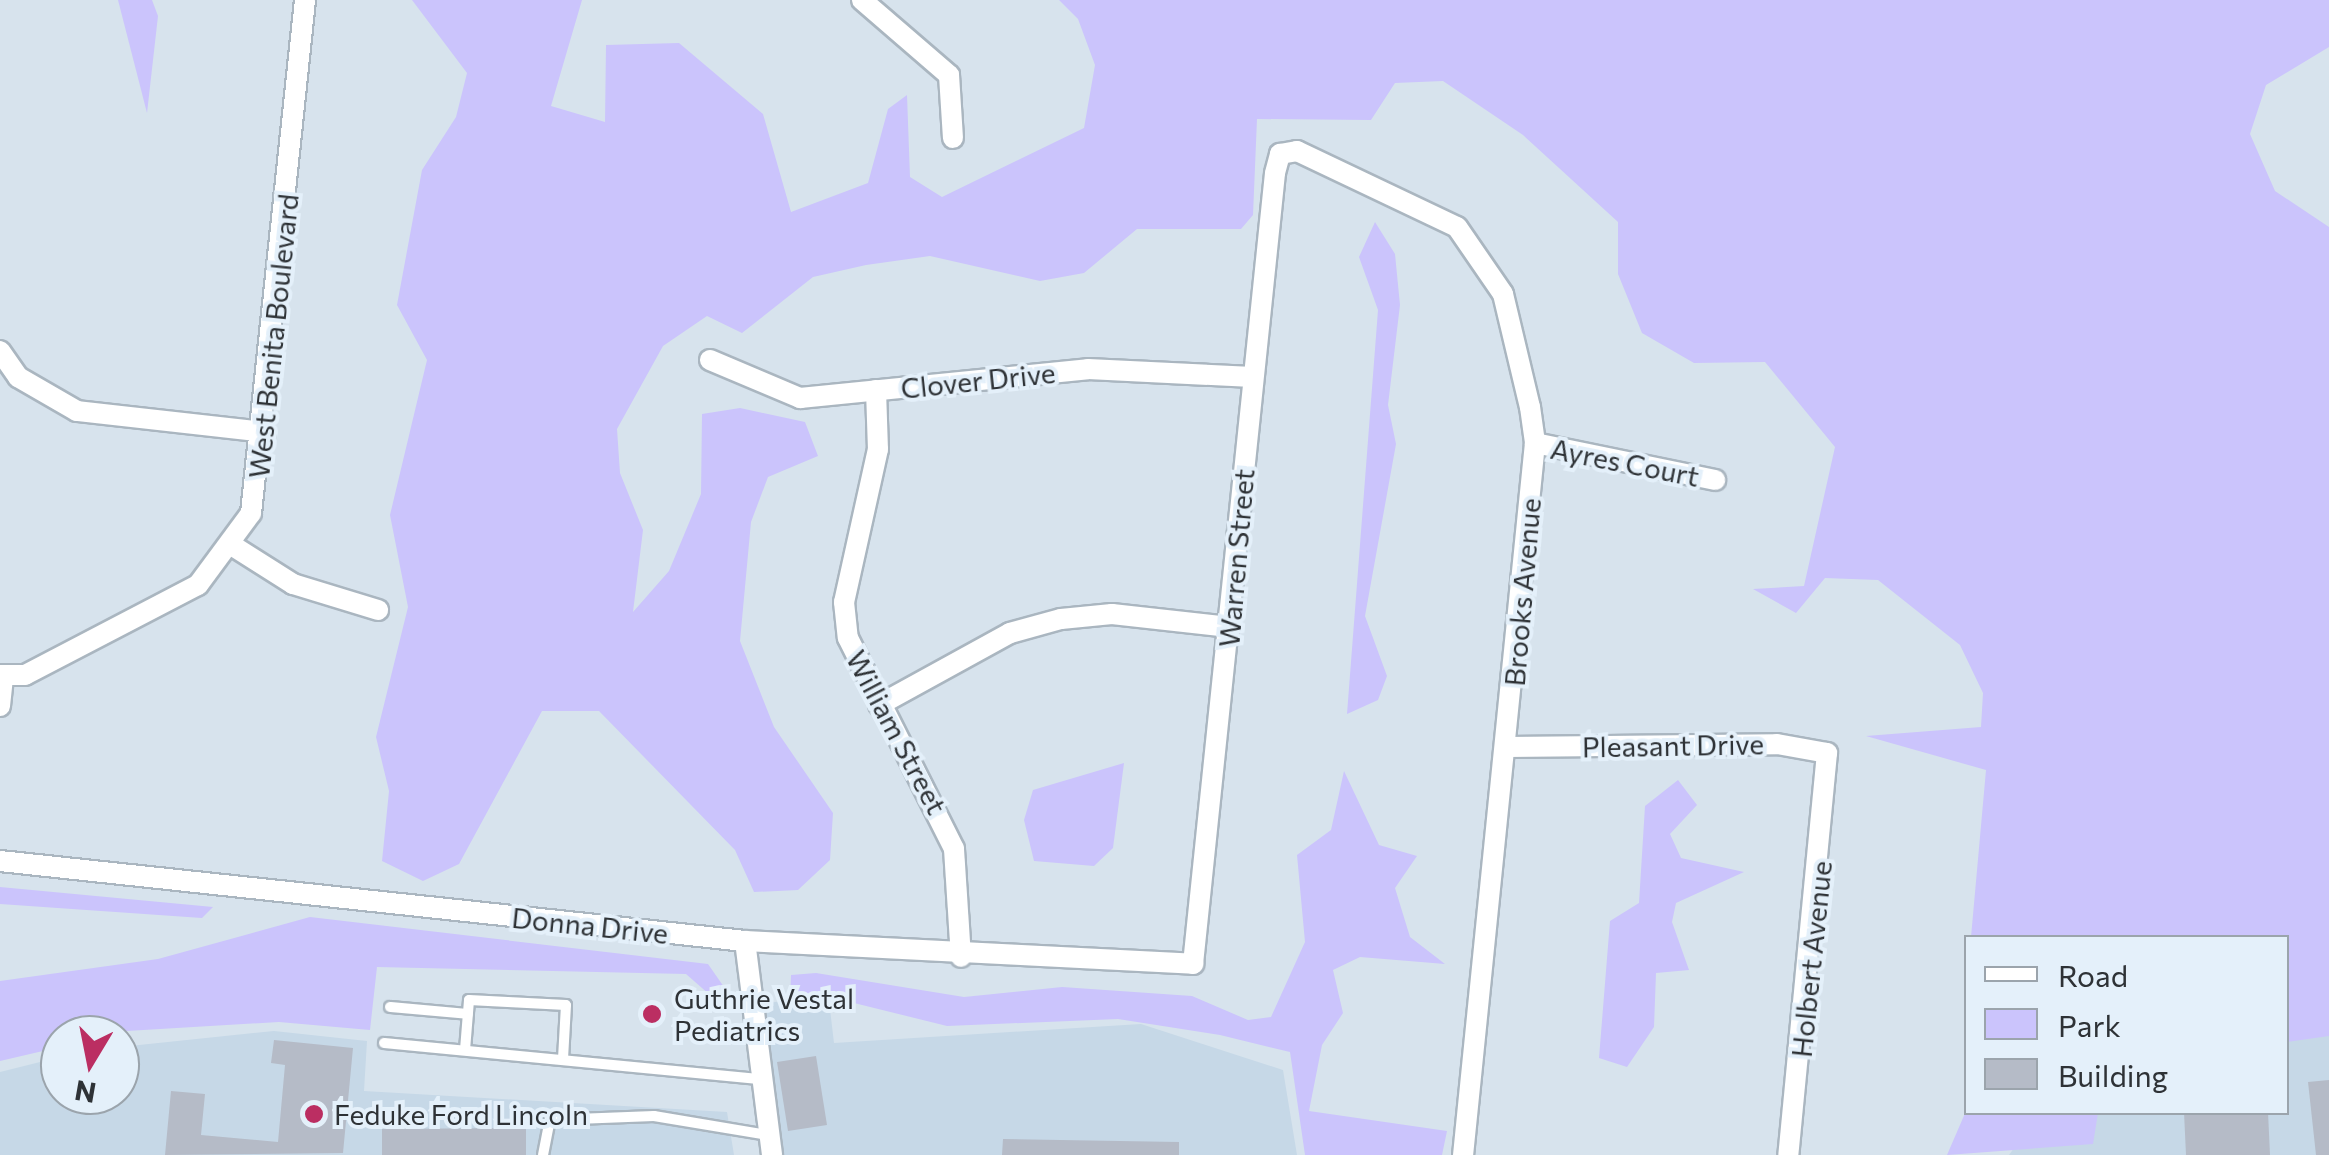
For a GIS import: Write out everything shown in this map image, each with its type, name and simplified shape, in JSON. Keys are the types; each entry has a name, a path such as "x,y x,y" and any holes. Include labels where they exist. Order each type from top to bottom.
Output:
{"street":[{"name":"West Benita Boulevard","path":"0,706 2,675 25,675 109,636 198,585 234,546 259,484 305,0"},
{"path":"862,0 948,75 953,138"},
{"name":"Warren Street","path":"1182,968 1198,946 1275,173 1280,154 1292,150"},
{"name":"Brooks Avenue","path":"1292,150 1428,208 1484,259 1502,294 1536,443 1463,1155"},
{"path":"0,351 18,378 77,411 264,432"},
{"name":"Clover Drive","path":"710,360 800,398 1088,369 1254,377"},
{"name":"William Street","path":"876,390 875,477 844,602 848,638 954,848 961,957"},
{"name":"Ayres Court","path":"1536,443 1715,480"},
{"path":"234,546 293,584 378,610"},
{"path":"879,706 1010,632 1061,619 1112,614 1230,627"},
{"name":"Pleasant Drive","path":"1507,748 1777,744 1810,747 1831,762"},
{"name":"Holbert Avenue","path":"1788,1155 1831,762"},
{"name":"Donna Drive","path":"0,862 744,941 1182,968"},
{"path":"744,941 771,1145"}],"lane":[{"path":"465,1050 469,1000 566,1005 563,1059"},
{"path":"390,1007 468,1014"},
{"path":"384,1043 762,1079"},
{"path":"543,1155 550,1120 654,1116 771,1145"}],"shaded area":[{"path":"828,992 834,1043 1141,1024 1283,1070 1297,1155 781,1155 759,1005"},
{"path":"274,1031 367,1041 364,1091 727,1112 734,1155 0,1155 0,1072 40,1062 40,1115 140,1115 140,1045"},
{"path":"2329,1033 2329,1155 2009,1155 2038,1115 2289,1115 2289,1034"}],"green space":[{"path":"118,0 152,0 158,16 147,113"},
{"path":"412,0 582,0 551,106 605,122 606,45 679,43 763,114 791,212 868,183 888,109 907,95 910,177 942,197 1084,128 1095,65 1078,19 1059,0 2329,0 2329,47 2266,85 2250,134 2275,191 2329,227 2329,1036 2289,1042 2289,935 1971,935 1986,770 1866,736 1981,727 1983,693 1960,645 1878,580 1825,578 1796,613 1753,589 1804,586 1835,447 1765,362 1694,363 1642,333 1618,274 1618,222 1523,135 1443,81 1395,83 1371,120 1257,119 1253,215 1241,229 1137,229 1084,273 1040,281 930,256 866,265 813,277 742,333 707,316 663,346 617,429 620,473 643,530 633,612 669,571 701,494 702,414 740,408 805,422 818,456 768,477 751,522 740,641 774,727 833,813 830,860 798,890 754,892 735,850 599,711 542,711 459,864 423,881 382,861 389,791 376,737 408,607 390,515 427,360 397,305 422,170 456,117 467,73"},
{"path":"1375,222 1395,254 1400,305 1388,405 1396,444 1365,616 1387,676 1378,700 1347,714 1378,310 1359,257"},
{"path":"1124,763 1113,848 1094,866 1034,861 1024,820 1033,790"},
{"path":"1344,771 1379,845 1417,856 1395,888 1410,937 1445,964 1360,957 1333,970 1343,1013 1322,1045 1309,1111 1447,1131 1442,1155 1305,1155 1290,1052 1220,1035 1118,1019 947,1026 854,1003 790,1004 791,975 816,973 964,997 1062,987 1192,996 1248,1020 1271,1017 1305,942 1297,855 1331,830"},
{"path":"1678,780 1697,805 1670,834 1681,858 1744,872 1676,903 1672,922 1689,970 1656,973 1654,1027 1627,1067 1599,1058 1610,921 1639,903 1645,806"},
{"path":"0,887 213,907 202,918 0,904"},
{"path":"310,917 708,964 724,987 710,995 686,974 377,967 370,1030 279,1022 140,1030 140,1015 40,1015 40,1052 0,1061 0,981 158,959"},
{"path":"1964,1115 2098,1115 2093,1144 1947,1155"}],"building":[{"name":"Feduke Ford Lincoln","path":"274,1040 353,1048 343,1153 165,1155 171,1091 205,1094 201,1135 278,1142 285,1065 271,1063"},
{"path":"816,1056 827,1125 788,1131 777,1062"},
{"path":"2329,1080 2329,1155 2316,1155 2308,1082"},
{"path":"2184,1115 2268,1115 2270,1155 2186,1155"},
{"path":"526,1128 526,1155 382,1155 382,1129"},
{"path":"1003,1139 1179,1142 1179,1155 1002,1155"}],"place":[{"name":"Guthrie Vestal Pediatrics","path":"652,1014"},
{"name":"Feduke Ford Lincoln","path":"314,1114"}]}
